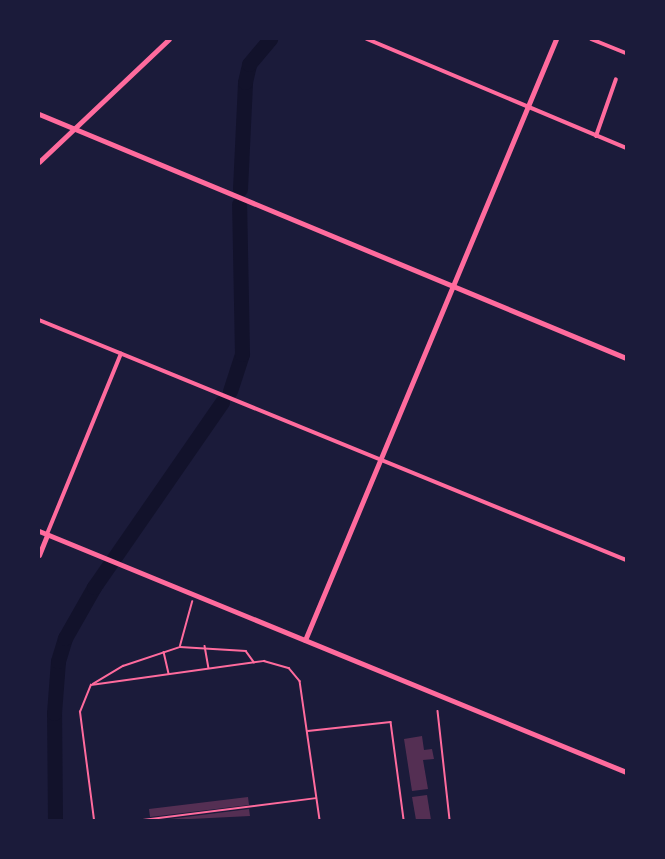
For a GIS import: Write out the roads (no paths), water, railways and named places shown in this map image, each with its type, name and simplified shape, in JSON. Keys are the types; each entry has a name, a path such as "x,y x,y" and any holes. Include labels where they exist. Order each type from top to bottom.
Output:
{"street":[{"path":"39,162 169,39"},
{"path":"367,39 626,148"},
{"path":"305,640 556,39"},
{"path":"591,39 626,52"},
{"path":"596,136 616,79"},
{"path":"39,114 626,358"},
{"path":"39,320 626,560"},
{"path":"39,555 121,354"},
{"path":"39,531 626,772"}],"waterway":[{"path":"240,189 245,82 249,64 270,39"},
{"path":"230,391 242,354 239,204"},
{"path":"55,820 54,713 58,661 65,638 94,587 222,402"}]}
